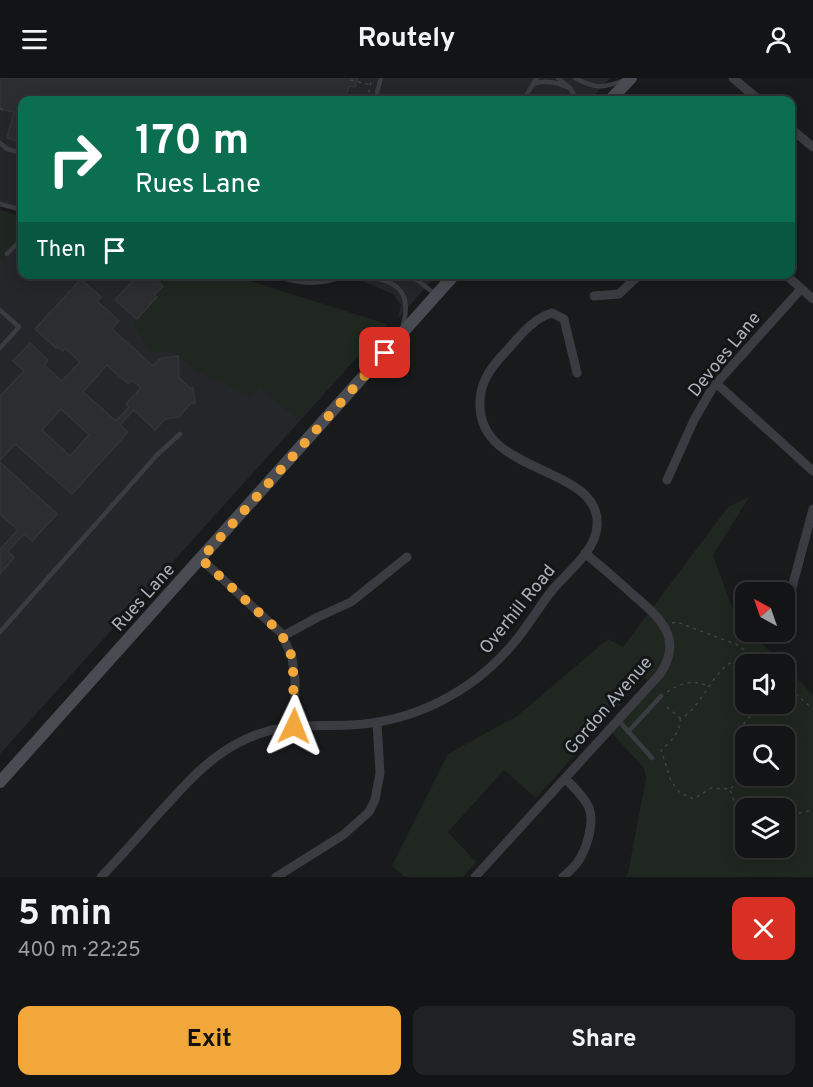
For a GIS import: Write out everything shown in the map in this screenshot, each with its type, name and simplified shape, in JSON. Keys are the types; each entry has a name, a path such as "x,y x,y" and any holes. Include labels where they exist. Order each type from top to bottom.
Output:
{"main road":[{"path":"614,96 630,78"},
{"name":"Rues Lane","path":"0,782 451,279"}],"street":[{"path":"733,78 754,96"},
{"path":"795,132 813,147"},
{"path":"594,296 619,294 636,279"},
{"path":"790,279 813,299"},
{"name":"Devoes Lane","path":"667,480 694,420 717,384 801,289"},
{"name":"Overhill Road","path":"102,877 199,770 226,749 257,734 294,726 377,722 419,711 440,702 480,677 513,644 550,592 593,542 597,526 596,514 589,499 576,488 499,447 487,433 480,410 482,386 487,375 535,321 552,313 564,319 577,373"},
{"path":"717,384 813,471"},
{"path":"793,582 813,509"},
{"path":"585,552 658,616 665,625"},
{"path":"283,636 351,602 407,557"},
{"path":"201,559 283,636 292,657 295,681 294,726"},
{"name":"Gordon Avenue","path":"475,877 665,667 670,640 665,625"},
{"path":"276,877 343,835 369,812 375,800 380,773 377,722"},
{"path":"563,877 577,863 584,848 591,818 591,810 586,801 565,778"}],"lane":[{"path":"376,96 381,78"},
{"path":"526,96 537,78"},
{"path":"558,78 570,88 575,96"},
{"path":"575,78 590,86 608,87 630,78"},
{"path":"533,84 542,81 554,82 570,88"},
{"path":"0,143 6,149 18,152"},
{"path":"0,204 18,209"},
{"path":"7,254 18,243"},
{"path":"285,279 299,283 326,282 335,279"},
{"path":"381,279 399,288 405,297 406,307 400,336"},
{"path":"414,279 436,296"},
{"path":"0,310 20,327 0,348"},
{"path":"0,632 157,455 180,434"},
{"path":"628,732 661,696"},
{"path":"618,720 652,758"}],"path":[{"path":"368,96 372,78"},
{"path":"351,80 370,85"},
{"path":"0,109 7,111"},
{"path":"665,625 677,622 738,645 749,654"},
{"path":"680,718 689,715 708,686 727,665 735,661"},
{"path":"661,696 691,681 708,686"},
{"path":"795,693 813,709"},
{"path":"668,707 680,718 680,725 668,745 661,750 671,782 680,793 694,799 711,788 730,789 735,785"},
{"path":"742,726 753,714"},
{"path":"730,789 735,801"},
{"path":"795,812 813,810"}],"shaded area":[{"path":"0,78 610,78 594,96 18,96 18,209 0,204"},
{"path":"0,210 18,215 18,245 0,261"},
{"path":"0,215 18,220 18,279 226,279 387,324 0,754"},
{"path":"150,279 244,279 387,324 298,420 260,387 250,396 194,369 174,352 150,352 133,322 155,298"},
{"path":"290,279 335,279 318,284"},
{"path":"357,279 433,279 398,318 401,305 393,294"},
{"path":"750,496 713,555 735,616 735,642 760,642 773,654 735,654 735,714 795,714 795,676 813,695 813,877 625,877 628,873 646,778 644,768 609,730 650,683 644,678 536,798 504,770 448,832 476,862 463,877 405,877 392,866 448,754 517,716 608,639 623,647 728,507"}],"building":[{"path":"0,78 358,78 355,87 349,86 346,96 18,96 18,141 7,138 14,112 0,109"},
{"path":"81,279 101,297 97,301 119,321 112,329 153,366 161,358 178,356 179,378 193,388 195,403 190,404 179,417 165,419 155,430 134,410 120,425 128,432 72,494 15,444 0,460 0,396 24,371 13,361 30,343 48,360 44,365 62,381 80,362 65,348 63,351 57,346 56,348 35,329","holes":["107,365 128,384 132,380 141,388 126,404 129,407 116,421 83,392","61,409 89,435 70,456 42,430"]},
{"path":"134,279 155,279 163,286 154,295 157,297 137,319 115,300"},
{"path":"0,462 57,514 32,541 24,534 8,551 14,558 0,574 0,549 18,530 0,514"}],"route":[{"path":"294,726 295,681 292,657 281,633 201,559 385,353"}]}
